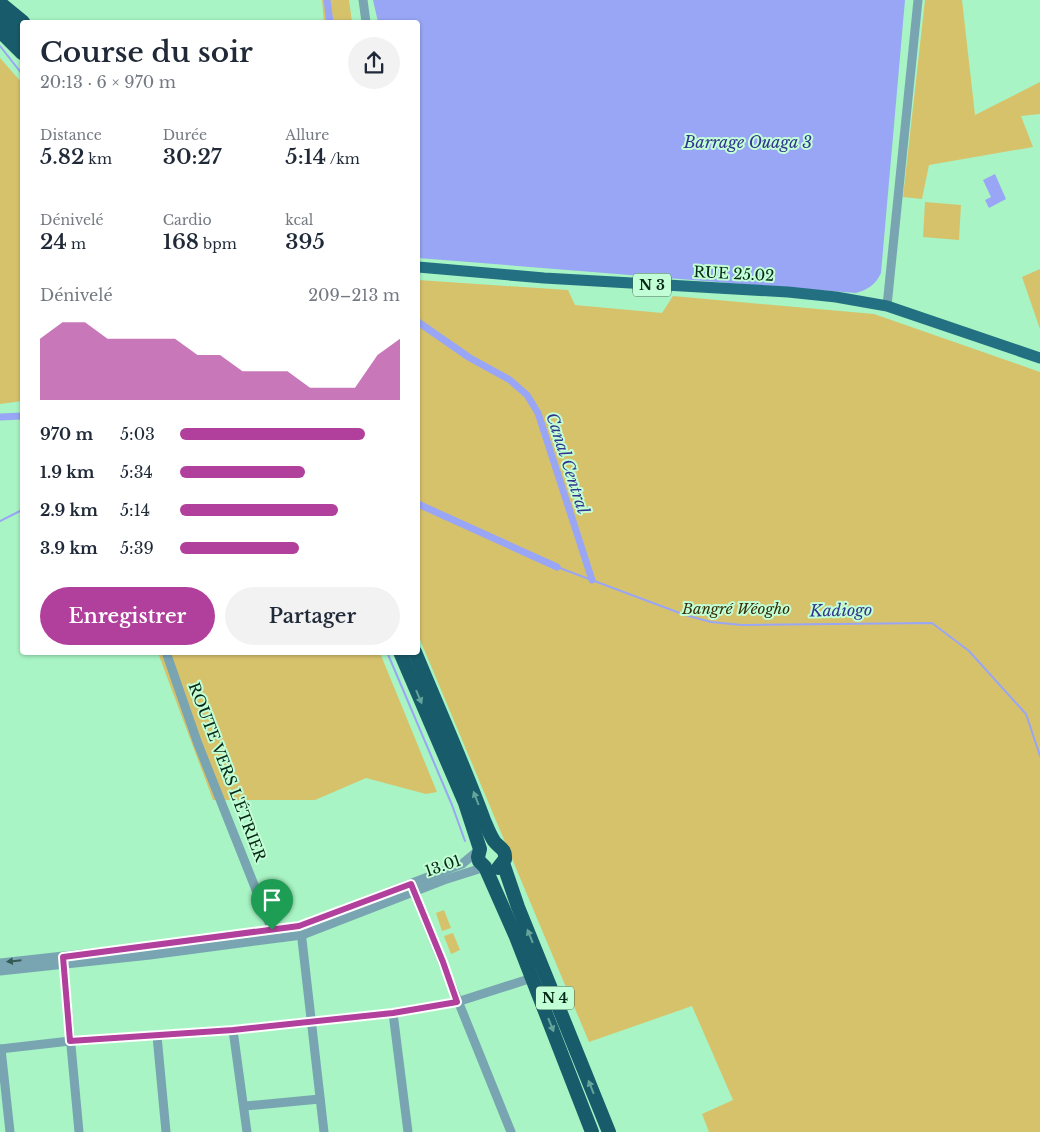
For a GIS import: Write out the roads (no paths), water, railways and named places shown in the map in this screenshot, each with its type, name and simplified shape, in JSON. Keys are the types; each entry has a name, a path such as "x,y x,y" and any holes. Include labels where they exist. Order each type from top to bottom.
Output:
{"highway":[{"path":"0,3 19,35"},
{"path":"0,16 19,35"},
{"path":"0,31 19,35"},
{"name":"N 4","path":"401,655 464,803 480,849 478,857 485,867 532,978 592,1132"},
{"name":"N 4","path":"416,655 485,823 495,842 504,851 503,863 518,907 609,1132"},
{"path":"480,849 486,843 495,842"},
{"path":"485,867 495,869 503,863"}],"main road":[{"name":"RUE 25.02","path":"420,267 608,282 788,292 836,297 887,306 1040,358"}],"street":[{"path":"363,0 366,20"},
{"path":"887,306 918,0"},
{"name":"ROUTE VERS L'ÉTRIER","path":"167,655 198,744 272,930"},
{"name":"13.01","path":"0,963 150,955 300,931 412,887 462,864 480,849"},
{"name":"13.01","path":"412,887 485,867"},
{"path":"412,887 511,1132"},
{"name":"13.01","path":"0,971 272,930 300,931"},
{"path":"300,931 324,1132"},
{"path":"63,960 79,1132"},
{"path":"10,1132 1,1049 70,1041 233,1030 312,1020 393,1013 457,1002 532,978"},
{"path":"393,1013 408,1132"},
{"path":"233,1030 245,1106 247,1132"},
{"path":"156,1036 166,1132"},
{"path":"245,1106 320,1099"}],"water":[{"name":"Barrage Ouaga 3","path":"373,0 905,0 881,273 871,286 856,293 420,258 420,20 378,20"},
{"path":"995,174 1006,199 989,208 985,200 991,197 983,180"}],"waterway":[{"name":"Canal Central","path":"327,0 330,20"},
{"path":"0,46 20,71"},
{"name":"Canal Central","path":"420,323 470,358 510,380 527,395 538,413 592,580"},
{"name":"Kadiogo","path":"0,417 20,416"},
{"name":"Kadiogo","path":"420,505 557,567"},
{"path":"0,521 20,511"},
{"name":"Kadiogo","path":"557,567 685,615 711,622 742,625 932,623 969,651 1026,714 1040,756"},
{"path":"388,655 452,805 465,841"}],"park label":[{"name":"Bangré Wéogho","path":"736,609"}]}
